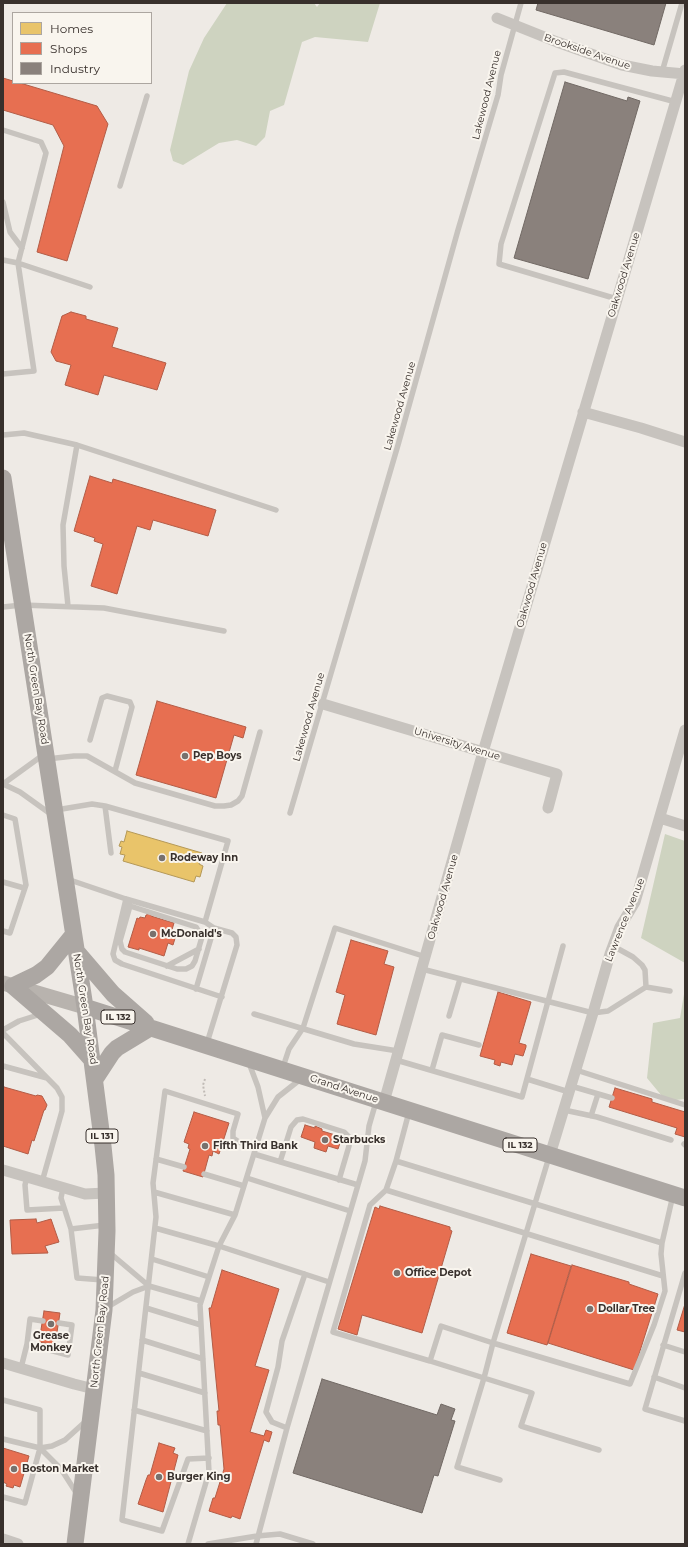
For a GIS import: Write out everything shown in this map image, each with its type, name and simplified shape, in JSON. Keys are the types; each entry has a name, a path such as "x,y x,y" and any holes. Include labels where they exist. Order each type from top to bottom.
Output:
{"main road":[{"name":"North Green Bay Road","path":"4,487 47,756 93,1061 104,1146 107,1225 104,1310 75,1544"},
{"path":"8,984 36,975 47,966 74,935"},
{"path":"76,952 113,994 150,1028 117,1048 95,1079"},
{"path":"8,984 70,1035 93,1061"},
{"name":"Grand Avenue","path":"8,984 207,1045 679,1196"}],"street":[{"name":"Brookside Avenue","path":"497,18 557,42 622,65 662,72 685,72"},
{"name":"Oakwood Avenue","path":"380,1101 397,1055 483,752 685,72"},
{"path":"583,412 685,442"},
{"name":"University Avenue","path":"323,704 557,774 548,808"},
{"name":"Lawrence Avenue","path":"550,1155 613,946 620,927 635,902 685,730"},
{"path":"660,818 685,826"},
{"path":"3,1170 85,1194 106,1193"},
{"path":"3,1362 94,1389"},
{"path":"3,1539 18,1544"}],"lane":[{"name":"Lakewood Avenue","path":"290,813 323,704 336,653 396,452 498,95 501,75 521,3"},
{"path":"662,72 682,3"},
{"path":"617,299 500,264 501,244 555,72 564,72 676,102"},
{"path":"120,186 147,96"},
{"path":"3,130 41,142 46,153 18,263 34,371 3,374"},
{"path":"3,202 10,232 22,248"},
{"path":"3,260 18,263 90,287"},
{"path":"3,435 24,433 77,445 276,510"},
{"path":"68,606 64,566 63,525 77,445"},
{"path":"3,607 22,605 104,608 224,631"},
{"path":"90,740 102,698 104,696 130,702 132,707 114,771"},
{"path":"3,784 47,756 87,756 135,782 215,806 231,805 238,801 242,796 260,732"},
{"path":"3,784 20,792 55,814 92,804 105,806 228,841 204,922"},
{"path":"105,806 111,853"},
{"path":"3,815 15,819 26,884 10,933 3,931"},
{"path":"65,878 126,899 204,922 214,928 232,933 236,937 238,940 207,1045"},
{"path":"3,882 24,888"},
{"path":"126,899 130,906 196,928 202,937 196,961 192,966 186,969 177,969 125,952 122,949 120,941 130,906"},
{"path":"126,899 113,954 115,960 122,964 222,997"},
{"path":"196,989 214,928"},
{"path":"282,1069 289,1049 303,1028 335,928 426,957"},
{"path":"254,1014 354,1044 397,1055 432,1070 522,1097 563,946"},
{"path":"613,946 634,957 642,965 645,970 646,987"},
{"path":"167,966 199,949"},
{"path":"422,969 593,1013 608,1011 646,987 670,991"},
{"path":"449,1016 460,979"},
{"path":"42,1182 62,1111 62,1097 57,1088 3,1031 19,1021 44,1013"},
{"path":"432,1070 442,1035 479,1045"},
{"path":"246,1058 258,1087 265,1118"},
{"path":"3,1066 47,1079"},
{"path":"576,1070 685,1105"},
{"path":"188,1544 209,1472 200,1305 219,1246 235,1215 265,1118 278,1097 304,1076"},
{"path":"527,1079 612,1098"},
{"path":"209,1458 188,1459 162,1531 122,1520 152,1259 156,1217 153,1183 165,1091 238,1114 233,1131 233,1138 239,1142 256,1147"},
{"path":"591,1116 598,1094"},
{"path":"256,1544 287,1428 365,1161 369,1126 380,1101"},
{"path":"410,1110 396,1161 386,1190 370,1204 333,1332 532,1393 521,1426 599,1450"},
{"path":"564,1110 591,1116 671,1140"},
{"path":"280,1162 291,1127 297,1120 303,1119 344,1132 349,1137 349,1146 339,1180"},
{"path":"254,1154 358,1185"},
{"path":"500,1480 457,1467 550,1155"},
{"path":"156,1159 184,1168"},
{"path":"396,1161 662,1243"},
{"path":"204,1174 244,1186"},
{"path":"27,1177 25,1185 27,1210 64,1208"},
{"path":"247,1178 350,1211"},
{"path":"63,1188 61,1198 71,1230 77,1278 106,1280"},
{"path":"386,1190 527,1232 663,1276"},
{"path":"154,1192 235,1215"},
{"path":"430,1361 441,1326 630,1384 654,1325 665,1291 662,1243 679,1196"},
{"path":"71,1230 107,1225"},
{"path":"155,1228 219,1246 329,1282"},
{"path":"107,1251 122,1262 148,1286 201,1301"},
{"path":"152,1259 209,1277"},
{"path":"685,1273 645,1409 685,1421"},
{"path":"287,1428 272,1422 266,1412 278,1367 282,1341 305,1274"},
{"path":"104,1310 133,1292 148,1286"},
{"path":"146,1308 201,1325"},
{"path":"20,1368 27,1344 30,1319 43,1321"},
{"path":"27,1344 68,1355 72,1325 59,1323"},
{"path":"142,1340 203,1359"},
{"path":"663,1345 685,1352"},
{"path":"139,1373 205,1393"},
{"path":"654,1377 685,1388"},
{"path":"3,1400 40,1410 40,1448 25,1504 3,1497"},
{"path":"134,1410 207,1431"},
{"path":"3,1438 40,1448 52,1446 65,1440 90,1417"},
{"path":"40,1448 61,1469 80,1500"},
{"path":"208,1544 280,1534 313,1544"},
{"path":"289,1544 290,1537"}],"path":[{"path":"205,1079 203,1085 206,1097"}],"green space":[{"path":"227,3 314,3 317,7 320,3 380,3 368,42 315,37 302,42 284,105 270,111 265,137 256,146 237,140 219,143 183,165 173,161 170,150 189,71 204,38"},
{"path":"665,834 685,841 685,963 641,938"},
{"path":"685,988 685,1099 666,1101 647,1078 653,1023 680,1018"}],"building: Homes":[{"name":"Rodeway Inn","path":"127,831 202,853 199,864 203,866 200,877 196,876 194,882 123,861 125,855 120,854 122,847 119,846 121,841 124,842"}],"building: Shops":[{"path":"3,78 12,81 12,84 23,84 97,106 108,124 67,261 37,252 64,146 53,125 3,110"},
{"path":"71,312 86,316 86,319 118,328 112,347 166,363 157,390 104,375 98,395 65,385 71,365 56,361 51,352 62,316"},
{"path":"90,476 112,483 113,479 216,510 208,536 153,520 150,530 137,526 117,594 91,586 103,544 94,541 95,538 74,531"},
{"name":"Pep Boys","path":"157,701 246,727 243,738 234,735 216,798 136,775"},
{"name":"McDonald's","path":"148,913 151,914 151,916 174,923 171,933 176,935 173,945 168,943 164,956 139,948 139,950 128,947 137,918 145,918"},
{"path":"351,940 388,951 384,964 394,967 376,1035 337,1024 345,995 336,992"},
{"path":"498,992 531,1002 519,1043 526,1045 526,1047 523,1056 515,1054 512,1065 501,1062 500,1066 494,1064 495,1060 480,1056"},
{"path":"4,1087 36,1096 42,1096 47,1105 34,1141 32,1140 28,1154 3,1146"},
{"path":"615,1088 652,1099 652,1102 685,1112 685,1137 675,1134 677,1128 609,1107"},
{"name":"Fifth Third Bank","path":"194,1112 229,1123 219,1154 213,1151 212,1156 209,1155 203,1177 183,1171 190,1149 188,1148 189,1144 184,1142"},
{"name":"Starbucks","path":"305,1125 315,1128 315,1126 322,1129 322,1131 342,1137 338,1149 328,1146 326,1152 314,1148 315,1142 301,1137"},
{"name":"Office Depot","path":"380,1206 450,1227 450,1230 452,1231 422,1333 362,1315 357,1335 338,1329 375,1207 379,1209"},
{"path":"36,1219 37,1223 51,1219 59,1242 45,1246 48,1253 12,1254 10,1220"},
{"path":"531,1254 571,1266 547,1345 507,1333"},
{"path":"572,1265 629,1282 629,1284 658,1294 634,1370 548,1343"},
{"path":"222,1270 279,1289 255,1366 269,1370 250,1432 264,1436 266,1430 272,1432 269,1442 264,1440 240,1519 232,1516 231,1518 209,1511 213,1498 215,1498 224,1469 220,1425 218,1425 217,1411 219,1411 209,1308 211,1308"},
{"path":"685,1304 685,1332 677,1330"},
{"path":"44,1311 60,1313 55,1345 39,1342"},
{"name":"Burger King","path":"159,1443 175,1448 173,1453 178,1455 163,1512 138,1504 148,1475 150,1475"},
{"name":"Boston Market","path":"3,1448 29,1456 20,1487 14,1485 13,1488 6,1486 7,1484 3,1482"}],"building: Industry":[{"path":"538,3 666,3 654,45 536,10"},
{"path":"565,82 627,101 628,97 640,101 588,279 514,258"},
{"path":"322,1379 437,1415 441,1404 455,1409 451,1420 455,1421 438,1476 434,1475 422,1513 293,1473"}],"place":[{"name":"Pep Boys","path":"185,756"},
{"name":"Rodeway Inn","path":"162,858"},
{"name":"McDonald's","path":"153,934"},
{"name":"Starbucks","path":"325,1140"},
{"name":"Fifth Third Bank","path":"205,1146"},
{"name":"Office Depot","path":"397,1273"},
{"name":"Dollar Tree","path":"590,1309"},
{"name":"Grease Monkey","path":"51,1324"},
{"name":"Boston Market","path":"14,1469"},
{"name":"Burger King","path":"159,1477"}]}
